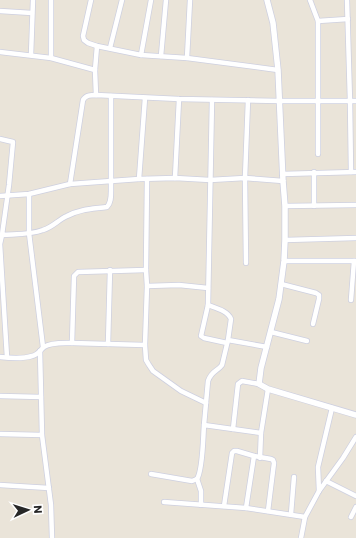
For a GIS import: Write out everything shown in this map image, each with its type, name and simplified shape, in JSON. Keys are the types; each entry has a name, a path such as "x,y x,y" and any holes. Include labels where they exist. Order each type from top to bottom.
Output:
{"street":[{"path":"31,55 33,0"},
{"path":"51,0 51,58"},
{"path":"91,0 83,36 84,40 97,46 141,55 187,58 278,70"},
{"path":"110,48 122,0"},
{"path":"141,55 151,0"},
{"path":"161,56 166,0"},
{"path":"187,58 190,0"},
{"path":"259,384 261,368 279,299 284,261 285,206 282,174 278,70 273,24 267,0"},
{"path":"310,0 318,21 318,154"},
{"path":"282,174 353,172 347,0"},
{"path":"0,12 32,13"},
{"path":"318,21 348,19"},
{"path":"96,95 95,70 97,46"},
{"path":"0,52 51,58 95,70"},
{"path":"70,184 83,100 88,96 96,95 280,102 356,101"},
{"path":"2,235 29,233 42,230 75,212 107,207 111,200 110,96"},
{"path":"139,179 145,98"},
{"path":"175,178 179,99"},
{"path":"212,100 208,305 201,336 204,338 267,347"},
{"path":"246,263 245,178 248,100"},
{"path":"0,139 13,142 8,196 0,244 7,358"},
{"path":"314,172 314,206"},
{"path":"0,196 29,194 70,184 139,179 175,178 210,180 245,178 283,181"},
{"path":"147,179 146,360 153,371 181,391 206,403"},
{"path":"29,194 29,233 42,349 42,434 49,488 52,538"},
{"path":"285,206 356,205"},
{"path":"284,240 356,238"},
{"path":"284,261 355,261 351,300"},
{"path":"108,344 110,270"},
{"path":"72,343 74,276 78,272 146,270"},
{"path":"281,284 319,295 313,324"},
{"path":"146,286 179,285 208,288"},
{"path":"151,474 192,481 197,479 200,474 208,381 213,372 222,365 228,342 231,319 230,316 223,311 208,305"},
{"path":"271,332 306,341"},
{"path":"0,357 7,358 32,356 42,349 55,344 145,345"},
{"path":"233,429 238,384 242,381 259,384 356,415"},
{"path":"260,458 261,433 268,388"},
{"path":"0,396 41,396"},
{"path":"319,491 318,467 332,408"},
{"path":"204,425 261,433"},
{"path":"0,441 0,434 42,434"},
{"path":"301,538 305,517 319,491 356,437"},
{"path":"224,506 232,453 237,451 260,458 273,460 274,463 268,511"},
{"path":"246,508 254,456"},
{"path":"291,514 294,477"},
{"path":"197,479 201,504"},
{"path":"326,481 356,496"},
{"path":"0,484 49,488"},
{"path":"164,502 246,508 305,517"},
{"path":"352,517 356,507"}]}
